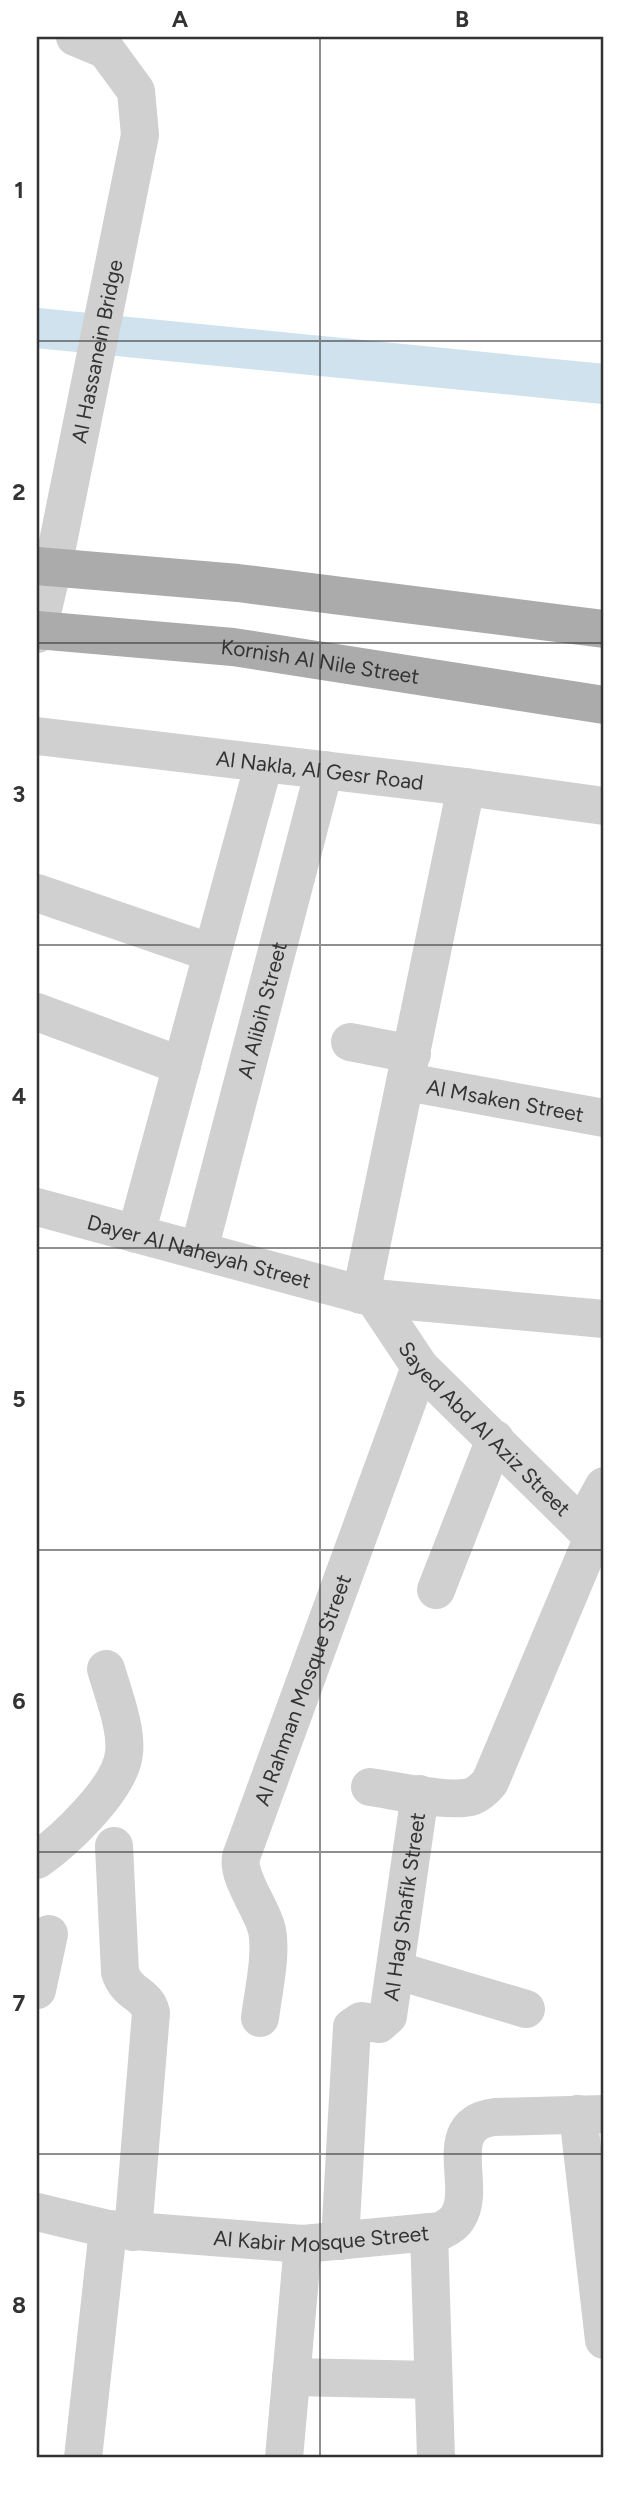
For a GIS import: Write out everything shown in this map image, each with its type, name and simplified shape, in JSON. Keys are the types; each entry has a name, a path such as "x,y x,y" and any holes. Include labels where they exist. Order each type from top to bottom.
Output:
{"main road":[{"path":"45,567 238,583 604,629"},
{"name":"Kornish Al Nile Street","path":"37,631 233,647 604,705"}],"street":[{"name":"Al Hassanein Bridge","path":"45,567 72,470 140,135 136,91 106,50 75,37"},
{"path":"37,631 45,567"},
{"name":"Al Nakla, Al Gesr Road","path":"37,736 604,806"},
{"path":"136,1234 264,763"},
{"name":"Al Alibih Street","path":"199,1250 324,770"},
{"path":"368,1297 409,1068 466,787"},
{"path":"37,893 212,953"},
{"path":"37,1012 182,1066"},
{"name":"Al Msaken Street","path":"350,1042 409,1068 604,1118"},
{"name":"Dayer Al Naheyah Street","path":"37,1207 368,1297 604,1319"},
{"name":"Sayed Abd Al Aziz Street","path":"368,1297 420,1367 593,1537"},
{"name":"Al Rahman Mosque Street","path":"260,2018 268,1938 241,1867 241,1857 420,1367"},
{"path":"436,1590 495,1440"},
{"name":"Al Hag Shafik Street","path":"370,1787 466,1798 475,1795 490,1782 593,1537 604,1486"},
{"path":"37,1860 79,1826 121,1769 123,1736 106,1669"},
{"name":"Al Hag Shafik Street","path":"340,2241 352,2027 357,2021 379,2024 386,2020 420,1794"},
{"path":"83,2458 120,2231 151,2012 147,2003 125,1986 120,1972 114,1846"},
{"path":"37,1990 48,1934"},
{"path":"395,1970 526,2009"},
{"path":"591,2114 604,2340"},
{"name":"Al Kabir Mosque Street","path":"37,2212 120,2231 303,2244 441,2231 460,2215 463,2203 463,2143 474,2124 484,2118 495,2117 591,2114"},
{"path":"429,2232 436,2458"},
{"path":"284,2458 303,2244"},
{"path":"291,2377 433,2379"}],"waterway":[{"path":"37,328 604,384"}]}
